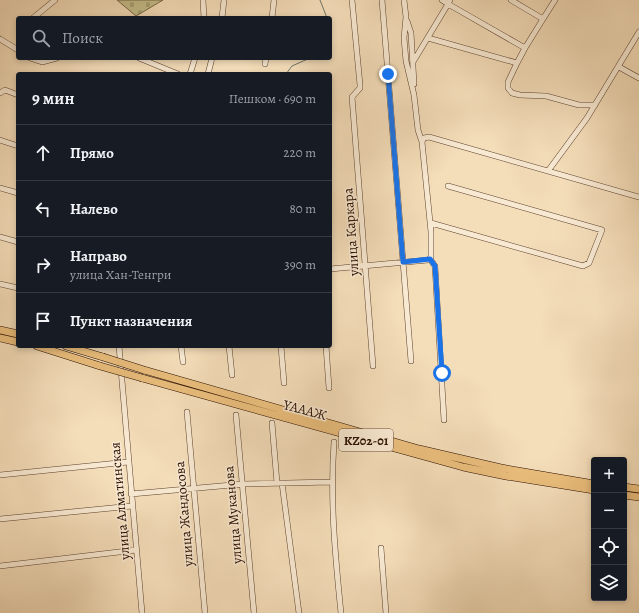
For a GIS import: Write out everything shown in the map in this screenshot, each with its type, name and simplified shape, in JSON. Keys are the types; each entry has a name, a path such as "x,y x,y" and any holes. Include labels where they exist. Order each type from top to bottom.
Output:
{"highway":[{"path":"0,330 16,334"},
{"path":"0,338 16,342"},
{"name":"ҮАААЖ","path":"42,348 142,378 463,467 506,476 591,490"},
{"name":"ҮАААЖ","path":"73,348 419,449 501,468 591,483"},
{"path":"627,488 639,489"},
{"path":"627,495 639,497"}],"street":[{"path":"35,16 55,0"},
{"path":"203,0 204,16"},
{"path":"222,16 224,0"},
{"path":"272,16 274,0"},
{"name":"улица Каркара","path":"352,0 360,85 360,88 352,97 372,366"},
{"path":"382,0 411,361"},
{"path":"404,0 406,18 404,38 406,61 414,95"},
{"path":"442,0 449,2 525,48"},
{"path":"511,0 543,19"},
{"path":"555,0 525,48 508,82 508,88 512,93 520,95 546,96 579,105 596,105"},
{"path":"413,62 449,2"},
{"path":"406,18 411,33 414,95 418,130 422,142 431,223 433,255 430,259"},
{"path":"548,171 596,105 638,36"},
{"path":"428,38 517,63"},
{"path":"0,39 16,49"},
{"path":"36,60 42,62 50,60"},
{"path":"144,60 173,72"},
{"path":"191,72 194,60"},
{"path":"208,72 212,60"},
{"path":"619,67 639,78"},
{"path":"0,93 5,90 16,94"},
{"path":"422,142 424,138 429,137 639,197"},
{"path":"0,140 16,145"},
{"path":"431,223 583,266 589,263 602,230 448,186"},
{"path":"0,188 16,192"},
{"path":"0,237 16,241"},
{"path":"332,269 430,259"},
{"path":"430,259 435,266 444,420"},
{"path":"0,284 16,288"},
{"name":"улица Алматинская","path":"119,348 142,613"},
{"path":"181,348 183,362"},
{"path":"229,348 232,375"},
{"path":"281,348 284,384"},
{"path":"326,348 330,388"},
{"name":"улица Жандосова","path":"187,412 204,613"},
{"name":"улица Муканова","path":"236,415 254,613"},
{"path":"272,423 299,613"},
{"path":"334,442 331,482 332,522 342,613"},
{"path":"0,475 128,462"},
{"path":"131,494 243,484 331,482"},
{"path":"0,519 132,506"},
{"path":"381,548 386,613"},
{"path":"0,566 136,550"}],"green space":[{"path":"117,0 163,0 136,16"}],"waterway":[{"path":"320,0 326,16"},
{"path":"288,72 292,66 306,60"}],"route":[{"path":"388,74 403,262 430,259 435,266 442,373"}]}
